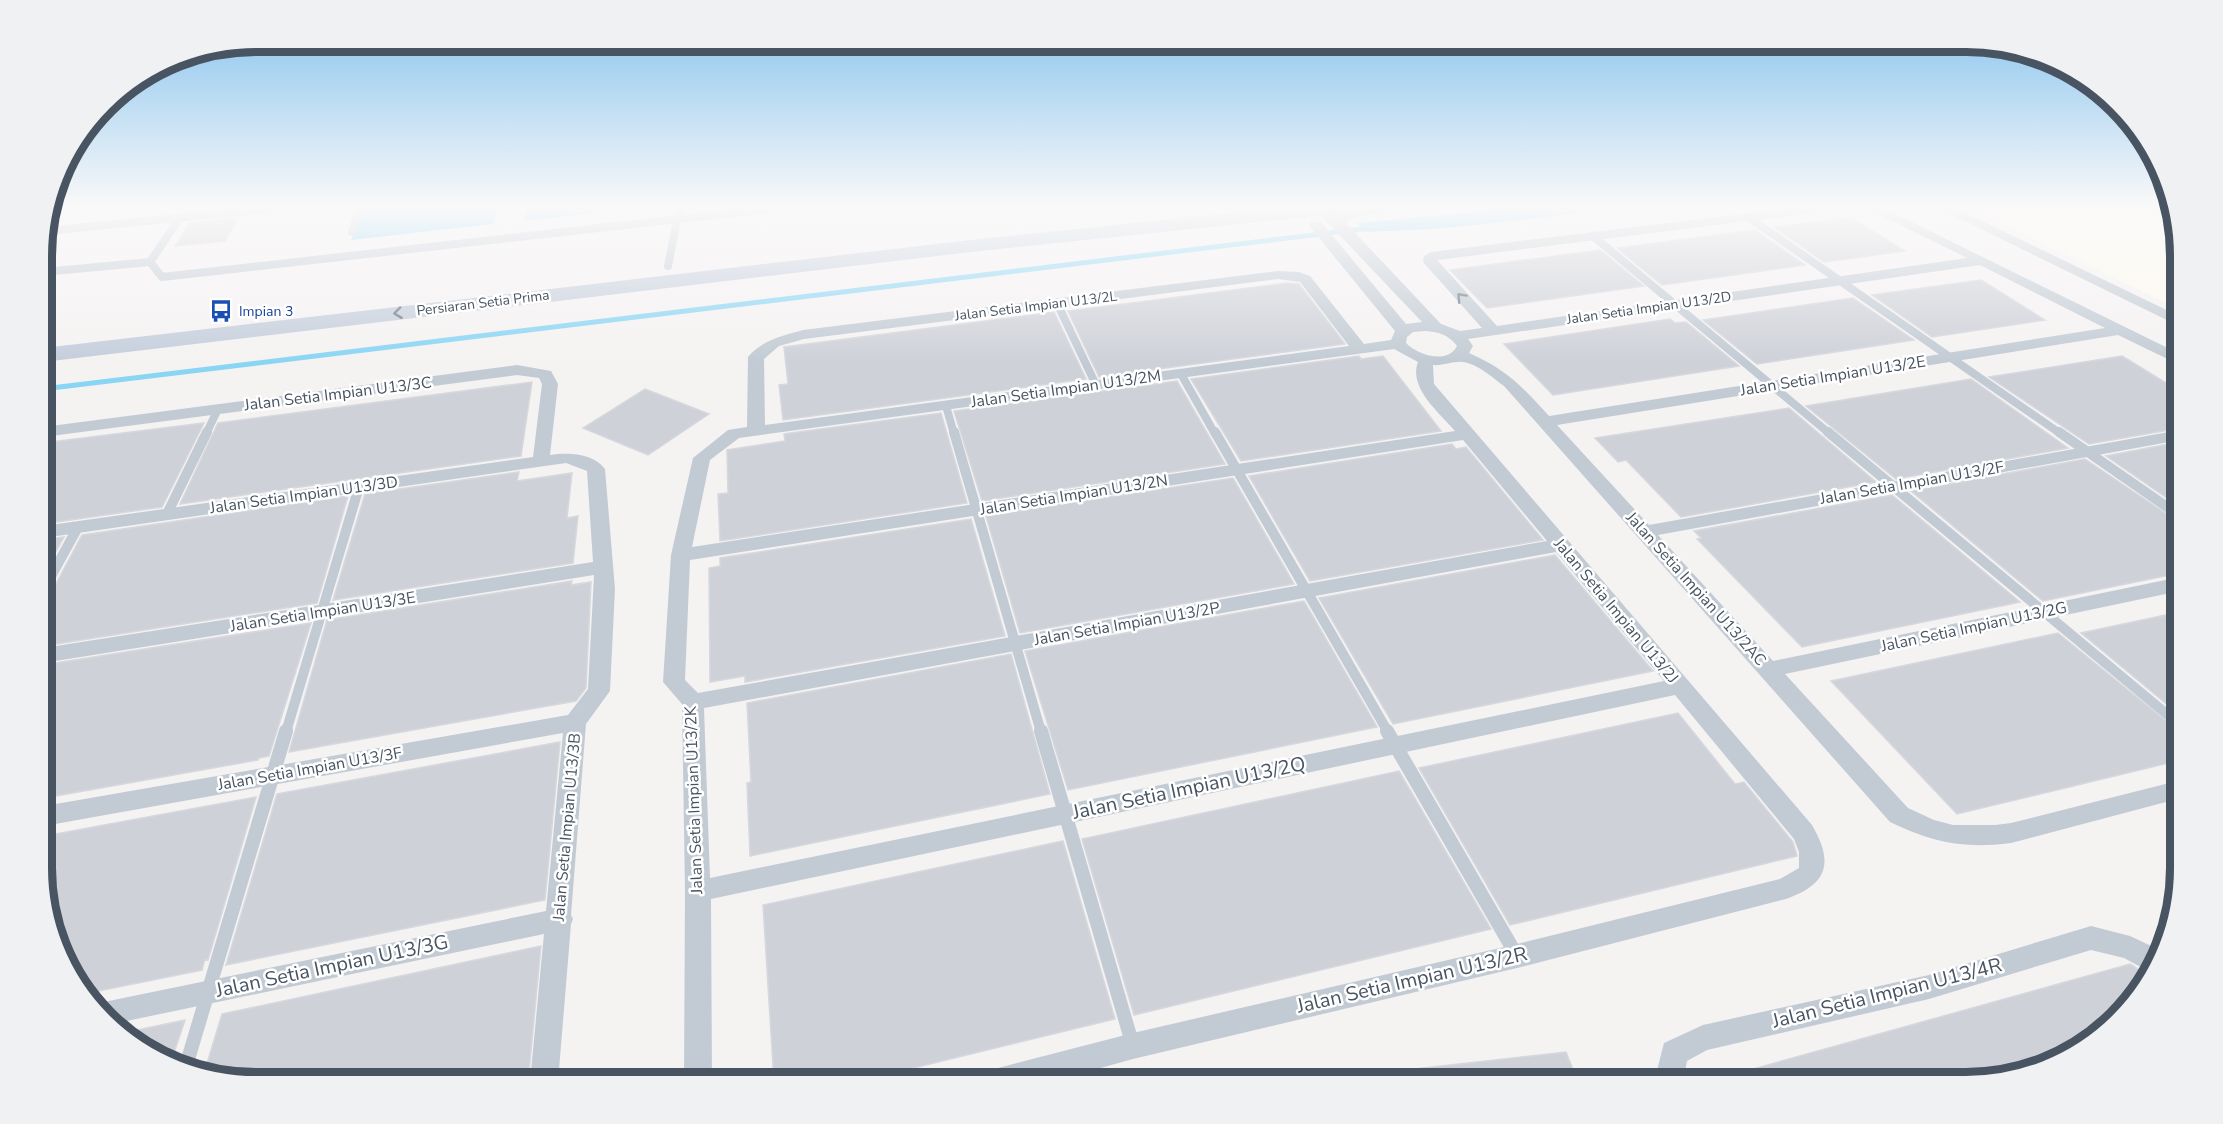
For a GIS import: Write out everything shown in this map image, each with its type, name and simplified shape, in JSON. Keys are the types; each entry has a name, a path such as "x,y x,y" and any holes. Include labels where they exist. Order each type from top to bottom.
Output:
{"street":[{"name":"Persiaran Setia Prima","path":"53,337 732,258"},
{"name":"Persiaran Setia Prima","path":"53,354 864,258"},
{"path":"1343,258 1368,288 1408,354 1427,360 1446,360 1460,355 1465,346 1458,336 1435,327 1370,258"},
{"path":"1430,258 1430,262 1493,331"},
{"path":"1979,258 2170,355"},
{"path":"2049,258 2170,317"},
{"name":"Jalan Setia Impian U13/2D","path":"1458,336 1982,260"},
{"name":"Jalan Setia Impian U13/2L","path":"745,433 756,357 774,343 803,335 1278,275 1299,276 1305,279 1360,350"},
{"path":"1368,288 1395,285"},
{"path":"53,363 264,337 321,322"},
{"name":"Jalan Setia Impian U13/2M","path":"745,433 1360,350 1400,338 1417,327 1435,327"},
{"name":"Jalan Setia Impian U13/2E","path":"1545,422 2120,330"},
{"name":"Jalan Setia Impian U13/2AC","path":"1460,355 1488,367 1510,383 1899,815 1927,830 1953,836 1985,837 2011,833 2170,792"},
{"name":"Jalan Setia Impian U13/2J","path":"1427,360 1424,368 1426,385 1803,831 1812,846 1814,861"},
{"name":"Jalan Setia Impian U13/3C","path":"53,431 517,370 545,374 550,384 541,461"},
{"name":"Jalan Setia Impian U13/2K","path":"698,1072 698,891 693,702 674,682 681,555 702,458 745,433"},
{"name":"Jalan Setia Impian U13/2N","path":"681,555 1467,434"},
{"name":"Jalan Setia Impian U13/2F","path":"1644,532 2170,437"},
{"name":"Jalan Setia Impian U13/3D","path":"53,531 566,458"},
{"name":"Jalan Setia Impian U13/3B","path":"545,1072 560,919 575,722 599,691 605,589 596,469 584,462 566,458"},
{"name":"Jalan Setia Impian U13/2P","path":"693,702 1561,546"},
{"name":"Jalan Setia Impian U13/3E","path":"52,655 603,567"},
{"name":"Jalan Setia Impian U13/2G","path":"1769,670 2170,586"},
{"name":"Jalan Setia Impian U13/2Q","path":"698,891 1680,686"},
{"name":"Jalan Setia Impian U13/3F","path":"52,815 575,722"},
{"name":"Jalan Setia Impian U13/2R","path":"1037,1072 1133,1046 1516,956 1786,888 1810,874 1814,861"},
{"name":"Jalan Setia Impian U13/3G","path":"112,1011 560,919"},
{"name":"Jalan Setia Impian U13/4R","path":"1670,1071 1674,1053 1703,1038 1929,987 2091,938 2130,948 2149,958"}],"lane":[{"path":"53,271 150,261 152,258"},
{"path":"150,261 162,277 325,258"},
{"path":"668,266 670,258"},
{"path":"1620,258 2170,717"},
{"path":"1809,258 1948,358 2170,509"},
{"path":"1057,303 1096,385"},
{"path":"1181,374 1516,956"},
{"path":"946,405 1133,1046"},
{"path":"167,514 218,409"},
{"path":"188,1060 359,487"},
{"path":"52,574 78,527"}],"shaded area":[{"path":"2073,258 2170,258 2170,305"}],"building":[{"path":"1537,258 1610,258 1644,286 1487,308 1450,270"},
{"path":"1630,258 1796,258 1805,265 1662,285"},
{"path":"1819,258 1850,258 1824,262"},
{"path":"1981,280 2045,320 1932,337 1872,295"},
{"path":"1287,283 1299,284 1345,344 1099,377 1068,311"},
{"path":"1853,298 1914,340 1757,364 1703,320"},
{"path":"1054,312 1086,379 783,420 779,385 788,384 784,347"},
{"path":"1670,319 1675,323 1686,322 1739,366 1553,395 1504,344"},
{"path":"1359,356 1361,359 1383,356 1441,431 1241,461 1191,379"},
{"path":"2122,356 2166,383 2170,382 2170,430 2089,444 1989,377"},
{"path":"1971,379 2068,448 1896,479 1806,406"},
{"path":"1177,381 1225,464 982,501 954,411"},
{"path":"532,382 521,456 180,504 218,423"},
{"path":"645,389 709,414 648,455 583,428"},
{"path":"1789,408 1876,482 1681,517 1626,460 1618,462 1595,438"},
{"path":"941,413 967,503 720,541 718,494 728,493 727,450 785,441 784,434"},
{"path":"204,423 162,507 53,523 53,442"},
{"path":"1452,444 1456,449 1466,447 1543,540 1310,581 1249,476"},
{"path":"2170,444 2170,500 2106,456"},
{"path":"2085,459 2170,516 2170,575 2043,601 1911,491"},
{"path":"519,472 517,481 572,473 567,518 578,516 573,563 333,600 365,494"},
{"path":"1233,478 1294,584 1020,633 986,516"},
{"path":"1892,495 2020,602 1802,647 1697,539 1701,538 1694,531"},
{"path":"348,496 317,603 52,645 52,590 82,535"},
{"path":"971,519 1005,636 745,682 745,676 710,682 709,568 720,566 720,558"},
{"path":"64,537 52,558 53,539"},
{"path":"1555,555 1653,671 1393,724 1319,598"},
{"path":"572,581 571,585 591,582 586,688 576,701 289,752 327,620"},
{"path":"1304,601 1377,727 1068,790 1025,651"},
{"path":"2170,614 2170,707 2081,633"},
{"path":"311,623 269,756 258,760 52,797 52,664"},
{"path":"2058,633 2170,724 2170,763 1957,814 1831,681"},
{"path":"1011,654 1050,794 750,856 747,783 751,782 747,703"},
{"path":"1678,713 1735,784 1744,782 1793,842 1797,856 1510,925 1419,768"},
{"path":"560,742 545,900 226,965 277,794"},
{"path":"1399,771 1491,929 1134,1015 1082,839"},
{"path":"256,797 208,960 205,959 202,970 95,992 68,946 59,920 54,894 52,835"},
{"path":"1063,841 1115,1019 899,1072 773,1072 763,905"},
{"path":"541,946 529,1072 256,1072 217,1068 206,1065 222,1014"},
{"path":"2130,964 2141,971 2120,1002 2080,1037 2032,1061 2006,1068 1980,1071 1745,1071"},
{"path":"185,1020 174,1053 134,1031"},
{"path":"1566,1052 1574,1071 1415,1071 1415,1069"}],"waterway":[{"path":"53,388 1119,258"}],"place":[{"name":"Impian 3","path":"221,311"}]}
